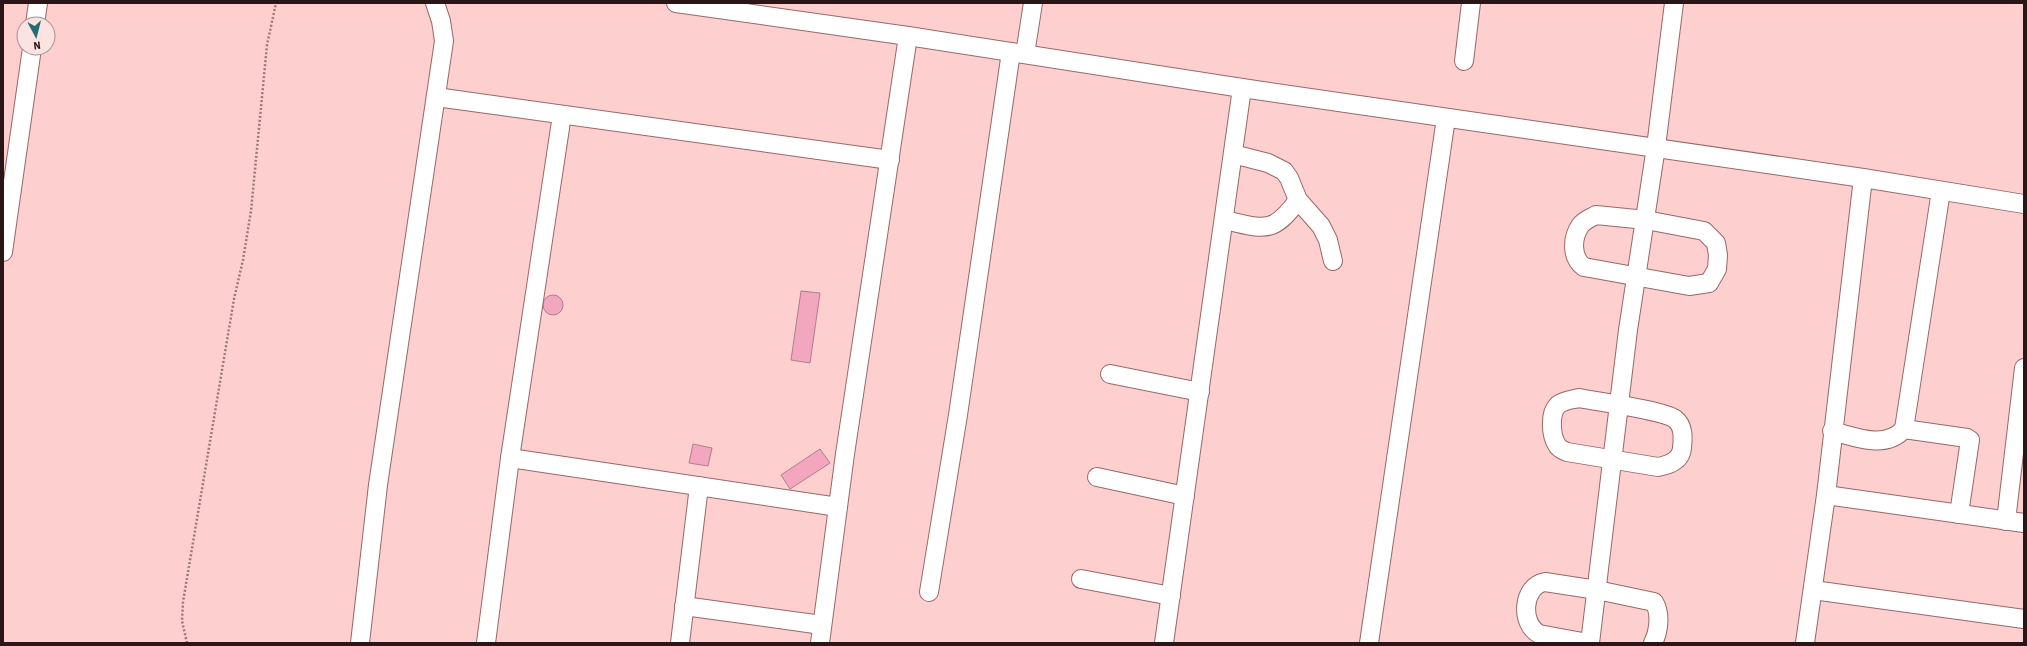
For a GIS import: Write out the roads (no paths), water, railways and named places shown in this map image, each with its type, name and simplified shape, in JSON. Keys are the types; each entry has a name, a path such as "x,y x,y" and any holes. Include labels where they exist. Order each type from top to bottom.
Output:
{"street":[{"path":"37,16 38,3"},
{"path":"360,643 378,485 412,248 444,41 441,21 435,3"},
{"path":"676,3 908,36 1446,118 1656,147 2024,204"},
{"path":"928,592 1018,53 1033,3"},
{"path":"1464,61 1471,3"},
{"path":"1653,643 1659,617 1654,602 1597,590 1545,582 1539,583 1531,590 1527,605 1527,620 1532,631 1539,634 1589,643 1597,590 1619,406 1656,147 1674,3"},
{"path":"820,643 838,507 908,36"},
{"path":"3,252 31,56"},
{"path":"1164,643 1242,88"},
{"path":"436,97 890,160"},
{"path":"486,643 510,458 562,115"},
{"path":"1369,643 1446,118"},
{"path":"1233,154 1268,163 1284,171 1289,178 1298,200 1321,226 1328,240 1332,261"},
{"path":"1805,643 1826,495 1832,432 1863,178"},
{"path":"1832,432 1880,442 1898,436 1904,429 1942,191"},
{"path":"1224,220 1258,227 1272,225 1284,218 1298,200"},
{"path":"1596,215 1646,220 1704,231 1716,243 1718,256 1717,269 1709,283 1702,286 1689,286 1637,277 1584,267 1579,264 1574,249 1580,225 1596,215"},
{"path":"2006,521 2024,368"},
{"path":"1110,374 1200,392"},
{"path":"1579,398 1665,415 1675,420 1681,427 1683,438 1682,451 1678,459 1669,465 1658,467 1613,460 1567,452 1560,449 1554,437 1552,424 1554,411 1557,406 1566,400 1579,398"},
{"path":"1904,429 1917,429 1967,438 1970,440 1959,514"},
{"path":"510,458 838,507"},
{"path":"1097,477 1185,496"},
{"path":"680,643 699,486"},
{"path":"1826,495 2024,523"},
{"path":"1080,579 1171,596"},
{"path":"1813,590 2024,619"},
{"path":"684,606 822,625"}]}
